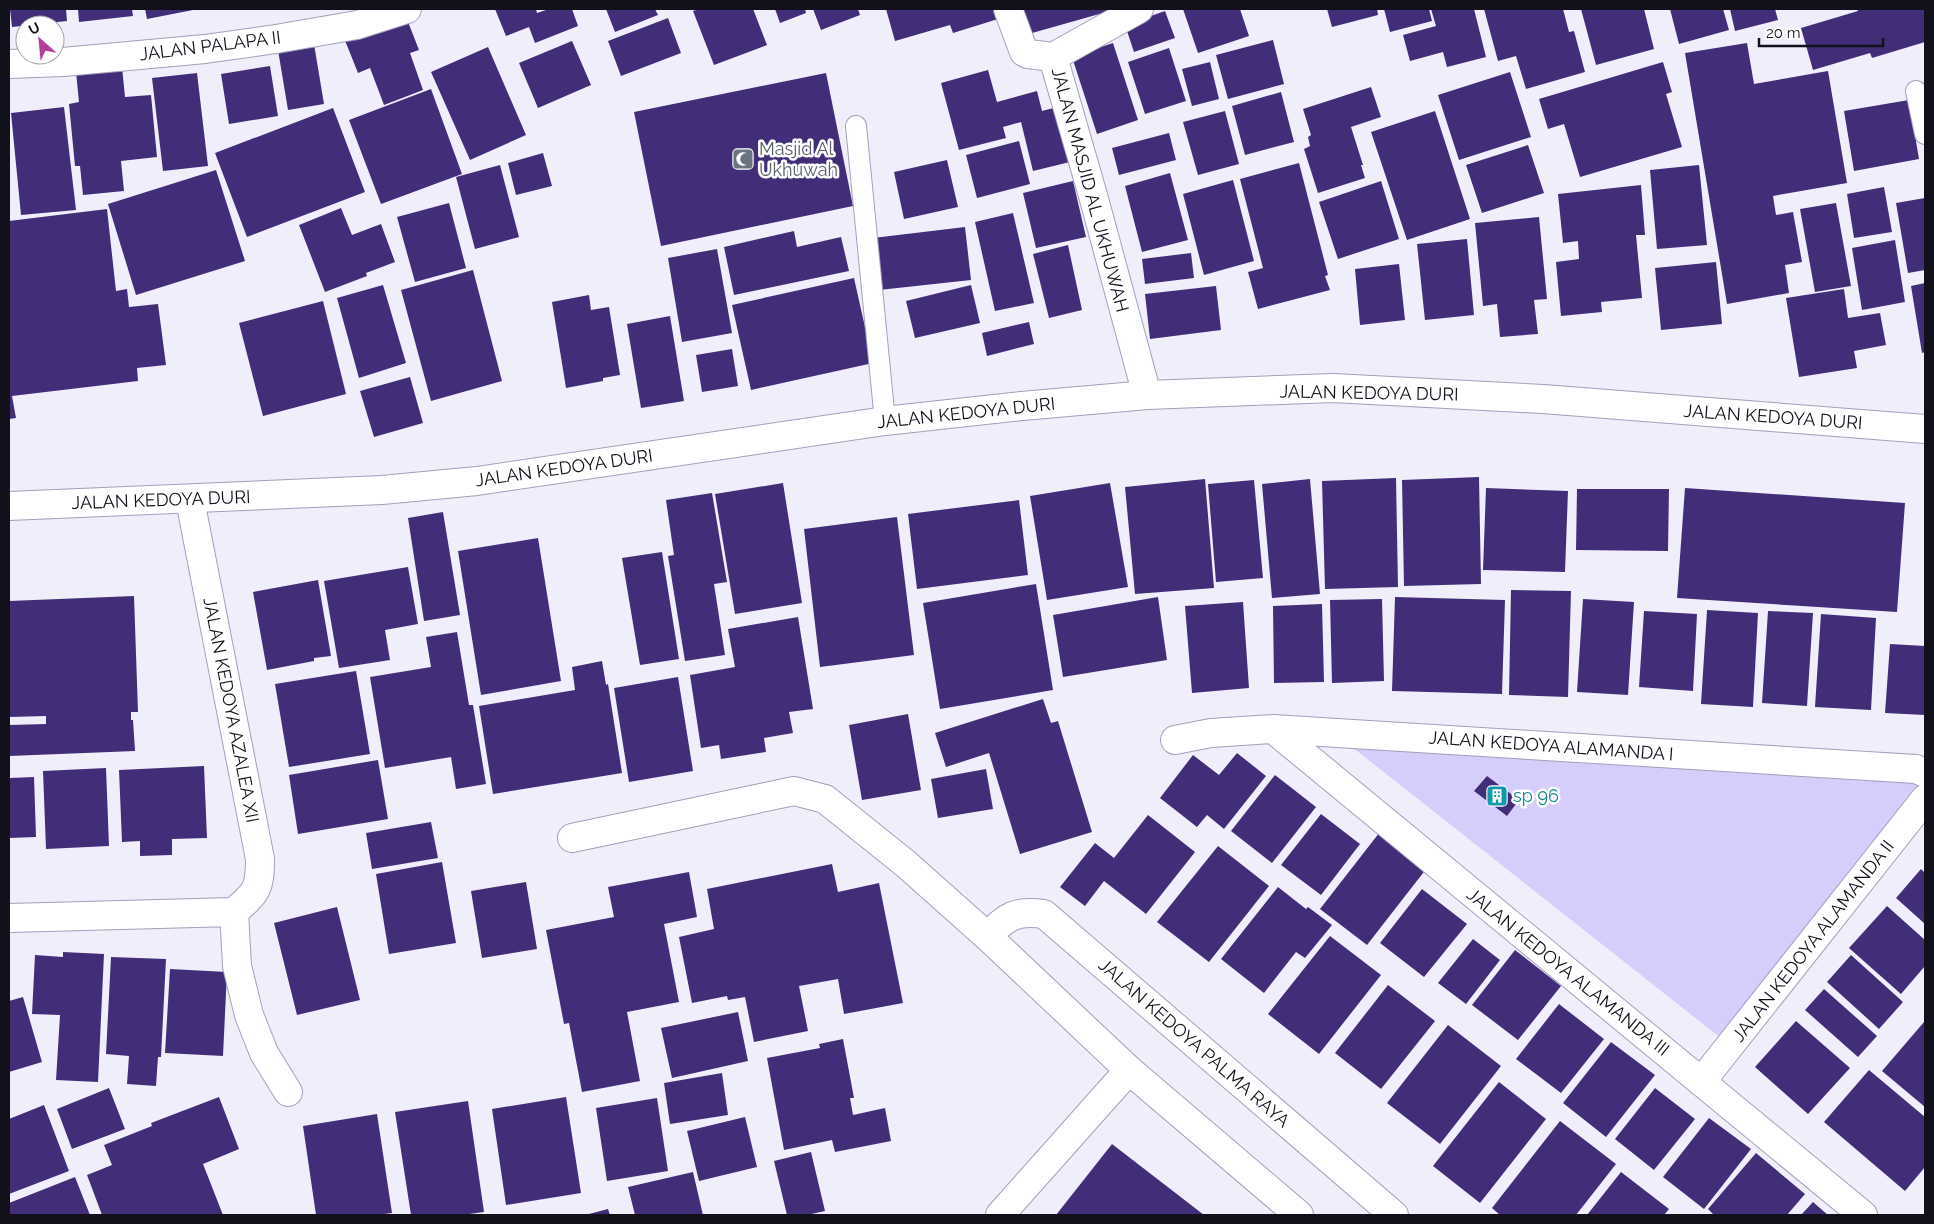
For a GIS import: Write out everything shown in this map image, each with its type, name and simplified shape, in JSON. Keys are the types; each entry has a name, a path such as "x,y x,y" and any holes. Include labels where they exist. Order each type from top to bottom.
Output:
{"street":[{"name":"JALAN PALAPA II","path":"9,64 62,62 205,49 267,41 357,25 408,9"},
{"name":"JALAN MASJID AL UKHUWAH","path":"1008,9 1024,52 1053,57 1147,395"},
{"path":"1053,57 1139,9"},
{"name":"JALAN KEDOYA DURI","path":"9,506 190,500 382,490 477,480 885,421 1147,395 1333,388 1543,399 1925,429"},
{"name":"JALAN KEDOYA AZALEA XII","path":"190,500 260,859 260,882 250,898 234,912"},
{"name":"JALAN KEDOYA ALAMANDA I","path":"1175,740 1211,732 1272,729 1916,768 1925,773"},
{"name":"JALAN KEDOYA ALAMANDA III","path":"1272,729 1863,1215"},
{"path":"572,838 794,791 825,798 906,864 1129,1070 1299,1215"},
{"name":"JALAN KEDOYA ALAMANDA II","path":"1701,1082 1925,799"},
{"path":"9,918 234,912 237,966 249,1014 264,1053 288,1092"},
{"name":"JALAN KEDOYA PALMA RAYA","path":"988,938 999,925 1011,916 1028,912 1044,914 1394,1215"},
{"path":"1000,1215 1129,1070"}],"lane":[{"path":"1916,91 1925,134"},
{"path":"856,126 885,421"}],"shaded area":[{"path":"1328,728 1925,769 1925,785 1722,1039"}],"building":[{"path":"10,9 66,9 67,21 65,21 65,15 15,15 15,27 12,27"},
{"path":"78,9 132,9 133,16 79,22"},
{"path":"145,9 193,9 193,10 147,19"},
{"path":"495,9 536,9 537,13 549,9 572,9 578,26 535,43 529,27 506,36"},
{"path":"606,9 655,9 658,15 615,32"},
{"path":"699,9 753,9 767,45 714,65 693,11"},
{"path":"775,9 805,9 806,13 780,23"},
{"path":"813,9 858,9 860,15 821,30"},
{"path":"886,9 995,9 998,19 953,33 950,25 895,41"},
{"path":"1018,9 1117,9 1025,35"},
{"path":"1183,9 1240,9 1249,36 1198,53"},
{"path":"1327,9 1377,9 1378,15 1332,27"},
{"path":"1384,9 1429,9 1432,21 1390,32"},
{"path":"1431,9 1474,9 1486,57 1447,67 1443,52 1410,61 1403,35 1436,26"},
{"path":"1484,9 1563,9 1569,32 1574,31 1585,72 1526,89 1516,56 1498,61"},
{"path":"1581,9 1644,9 1654,49 1596,65"},
{"path":"1670,9 1723,9 1729,30 1679,44"},
{"path":"1730,9 1775,9 1778,20 1735,31"},
{"path":"1857,9 1925,9 1925,42 1872,58 1870,53 1813,70 1801,28 1858,11"},
{"path":"1165,11 1175,38 1134,52 1125,25"},
{"path":"405,14 419,50 410,53 423,90 384,105 370,68 358,73 344,38"},
{"path":"668,18 681,53 621,76 608,41"},
{"path":"1273,40 1284,84 1228,99 1216,55"},
{"path":"572,41 591,85 538,108 519,63"},
{"path":"1113,43 1138,120 1097,134 1072,57"},
{"path":"1747,43 1754,84 1828,71 1847,183 1773,196 1776,215 1793,212 1802,262 1785,265 1789,293 1727,304 1685,53"},
{"path":"314,44 324,104 288,110 278,50"},
{"path":"488,47 526,135 470,160 431,72"},
{"path":"1169,48 1186,101 1145,114 1128,62"},
{"path":"1210,62 1219,99 1192,106 1182,69"},
{"path":"1663,62 1672,92 1666,94 1682,147 1580,177 1564,124 1548,129 1539,99"},
{"path":"270,66 278,116 229,124 221,74"},
{"path":"122,67 125,97 151,95 157,157 121,161 124,191 83,195 80,166 75,166 69,104 79,102 76,72"},
{"path":"988,70 997,102 1037,91 1042,111 1061,106 1074,161 1033,171 1021,122 1003,127 1006,138 959,150 941,83"},
{"path":"1510,72 1531,137 1459,160 1438,95"},
{"path":"197,73 208,166 163,171 152,78"},
{"name":"Masjid Al Ukhuwah","path":"826,73 853,206 661,246 634,112"},
{"path":"1371,87 1381,117 1351,127 1363,165 1361,165 1365,178 1318,193 1304,149 1310,146 1308,137 1311,135 1303,109"},
{"path":"431,89 462,174 381,204 349,120"},
{"path":"1281,92 1294,142 1245,155 1232,106"},
{"path":"1909,100 1919,159 1854,171 1844,111"},
{"path":"64,107 76,210 21,215 11,113"},
{"path":"333,108 365,192 247,237 215,153"},
{"path":"1225,111 1239,164 1198,175 1183,122"},
{"path":"1435,111 1470,219 1407,240 1371,132"},
{"path":"1169,133 1176,160 1119,175 1112,148"},
{"path":"1019,141 1030,184 977,198 966,155"},
{"path":"1528,145 1544,193 1482,213 1466,165"},
{"path":"543,153 552,186 516,195 508,163"},
{"path":"947,160 958,207 904,219 894,172"},
{"path":"1299,163 1328,275 1325,276 1330,290 1258,309 1248,272 1263,268 1240,179"},
{"path":"500,165 519,237 475,249 456,177"},
{"path":"1699,165 1707,245 1657,249 1650,170"},
{"path":"216,170 245,261 136,295 108,204"},
{"path":"1170,173 1188,240 1142,252 1125,186"},
{"path":"1233,180 1254,261 1204,275 1183,194"},
{"path":"1073,181 1086,237 1036,248 1023,193"},
{"path":"1381,181 1399,239 1338,259 1319,202"},
{"path":"1641,185 1645,235 1636,235 1642,298 1601,302 1602,312 1561,316 1556,262 1579,259 1578,241 1563,243 1558,194"},
{"path":"1884,187 1892,232 1854,238 1847,194"},
{"path":"1925,198 1925,270 1908,273 1896,203"},
{"path":"449,203 466,268 415,282 397,217"},
{"path":"1836,203 1851,286 1815,292 1800,209"},
{"path":"341,208 352,235 381,224 395,262 366,273 367,276 325,292 299,225"},
{"path":"107,209 116,291 127,289 129,307 158,304 166,365 137,368 138,381 12,396 16,418 9,419 9,221"},
{"path":"1013,213 1034,303 995,311 975,222"},
{"path":"1539,217 1547,299 1534,300 1538,334 1500,337 1497,304 1483,306 1475,223"},
{"path":"965,227 971,280 879,290 873,238"},
{"path":"794,231 797,247 841,237 849,271 734,295 724,247"},
{"path":"1467,239 1474,315 1425,320 1417,244"},
{"path":"1895,240 1905,302 1862,310 1852,248"},
{"path":"1068,245 1082,310 1049,318 1033,254"},
{"path":"717,249 732,333 682,342 668,258"},
{"path":"1191,253 1194,278 1145,284 1142,259"},
{"path":"1716,262 1722,324 1661,330 1655,268"},
{"path":"1399,264 1405,320 1360,325 1355,269"},
{"path":"473,270 502,381 431,401 401,290"},
{"path":"854,278 873,363 751,390 732,305"},
{"path":"1925,283 1925,352 1922,353 1911,286"},
{"path":"383,285 406,363 359,378 337,298"},
{"path":"971,285 980,323 915,338 906,301"},
{"path":"1216,286 1221,330 1150,339 1145,294"},
{"path":"1844,289 1848,318 1880,313 1886,345 1854,351 1857,368 1799,377 1786,298"},
{"path":"589,295 591,310 609,307 620,375 603,378 603,381 566,388 552,302"},
{"path":"323,301 346,394 263,416 239,323"},
{"path":"670,316 684,401 641,408 627,324"},
{"path":"1029,322 1034,344 987,356 982,333"},
{"path":"732,349 738,386 702,392 696,355"},
{"path":"410,377 423,423 374,437 360,391"},
{"path":"1479,477 1481,584 1404,586 1402,480"},
{"path":"1396,478 1398,587 1325,589 1322,481"},
{"path":"1205,479 1214,588 1135,594 1125,487"},
{"path":"1310,479 1320,594 1272,598 1262,484"},
{"path":"1254,480 1263,578 1216,582 1208,484"},
{"path":"783,483 802,603 735,614 715,494"},
{"path":"1110,483 1128,587 1047,600 1030,496"},
{"path":"1486,488 1568,491 1565,572 1483,570"},
{"path":"1685,488 1905,503 1897,612 1677,598"},
{"path":"1577,489 1669,489 1668,551 1576,550"},
{"path":"712,493 727,582 714,584 725,655 685,661 668,556 674,555 666,500"},
{"path":"1019,500 1028,575 917,589 908,514"},
{"path":"443,512 460,615 424,621 408,518"},
{"path":"897,517 914,655 820,667 804,529"},
{"path":"538,538 561,681 481,695 458,551"},
{"path":"662,552 679,659 640,665 622,558"},
{"path":"408,567 418,624 385,630 390,660 339,668 324,581"},
{"path":"318,580 331,656 314,658 314,661 267,670 253,592"},
{"path":"1036,584 1053,690 940,709 923,603"},
{"path":"1511,590 1571,591 1568,697 1509,695"},
{"path":"134,596 138,712 131,712 131,720 133,720 135,751 9,756 9,725 46,724 46,716 9,717 9,601"},
{"path":"1158,597 1167,660 1063,677 1053,615"},
{"path":"1395,597 1505,600 1502,694 1392,691"},
{"path":"1382,599 1384,681 1332,683 1330,600"},
{"path":"1583,599 1634,602 1628,695 1577,692"},
{"path":"1243,602 1249,688 1192,693 1185,606"},
{"path":"1322,604 1324,682 1274,683 1273,606"},
{"path":"1707,610 1758,613 1753,707 1701,704"},
{"path":"1644,611 1697,614 1693,691 1639,687"},
{"path":"1768,611 1813,613 1807,706 1762,703"},
{"path":"1821,614 1876,618 1871,710 1815,707"},
{"path":"798,617 813,709 789,712 793,733 764,738 766,752 721,759 719,745 701,748 690,675 735,667 728,629"},
{"path":"457,632 469,705 473,705 486,784 456,789 451,757 385,768 370,677 431,667 426,637"},
{"path":"1890,644 1925,646 1925,715 1885,713"},
{"path":"602,661 606,685 608,684 622,773 493,794 479,706 575,690 572,667"},
{"path":"356,671 370,754 289,767 275,684"},
{"path":"678,677 693,771 629,782 614,688"},
{"path":"1043,699 1051,723 1058,721 1092,832 1020,854 989,753 946,767 935,733"},
{"path":"908,714 921,790 862,800 849,725"},
{"path":"1237,753 1266,776 1224,829 1207,815 1197,827 1160,798 1193,755 1219,775"},
{"path":"378,760 388,819 298,834 289,775"},
{"path":"204,766 207,838 172,839 172,855 140,856 140,841 122,842 119,770"},
{"path":"106,768 109,846 46,849 43,771"},
{"path":"986,769 993,809 938,818 931,779"},
{"path":"1275,775 1316,807 1272,863 1231,831"},
{"name":"sp 96","path":"1487,776 1519,800 1507,816 1474,791"},
{"path":"34,777 36,837 9,838 9,778"},
{"path":"1321,814 1360,844 1321,895 1281,865"},
{"path":"1148,815 1195,852 1146,914 1104,881 1085,906 1060,887 1095,843 1114,858"},
{"path":"431,822 438,858 372,869 366,833"},
{"path":"1383,828 1430,864 1367,945 1320,909"},
{"path":"1218,846 1269,886 1209,962 1157,922"},
{"path":"442,862 456,943 389,954 376,874"},
{"path":"832,864 838,892 879,883 903,1003 844,1014 838,979 799,986 808,1031 754,1042 745,997 728,1000 727,996 692,1003 679,937 714,929 707,889"},
{"path":"1921,869 1925,873 1925,924 1896,898"},
{"path":"689,872 697,917 664,924 679,1002 627,1012 640,1081 582,1092 569,1023 564,1024 546,930 614,917 608,887"},
{"path":"526,882 537,949 482,958 471,891"},
{"path":"1278,887 1306,909 1308,907 1332,925 1305,958 1296,952 1264,993 1221,959"},
{"path":"1422,889 1467,924 1424,977 1380,943"},
{"path":"1887,906 1925,940 1925,966 1901,994 1849,948"},
{"path":"337,907 360,1000 297,1015 274,923"},
{"path":"1330,936 1381,975 1319,1054 1268,1014"},
{"path":"1473,939 1500,960 1466,1004 1438,983"},
{"path":"1515,950 1561,986 1518,1040 1472,1005"},
{"path":"63,952 104,954 98,1082 56,1080 60,1015 32,1014 35,955 63,957"},
{"path":"1851,955 1903,1002 1879,1029 1827,982"},
{"path":"111,957 166,959 161,1057 158,1057 156,1086 127,1084 129,1056 106,1054"},
{"path":"170,969 227,972 223,1056 165,1053"},
{"path":"1388,985 1435,1021 1381,1089 1335,1053"},
{"path":"1824,989 1877,1036 1858,1057 1805,1010"},
{"path":"23,997 42,1062 9,1072 9,1001"},
{"path":"1559,1004 1604,1039 1561,1093 1516,1059"},
{"path":"738,1012 748,1061 672,1078 661,1028"},
{"path":"1796,1021 1850,1068 1808,1114 1755,1067"},
{"path":"1925,1023 1925,1107 1882,1071"},
{"path":"1448,1025 1501,1066 1440,1144 1387,1103"},
{"path":"843,1039 854,1098 850,1098 853,1115 885,1108 891,1141 835,1152 832,1140 784,1150 767,1058 820,1048 819,1044"},
{"path":"1611,1042 1655,1075 1606,1137 1563,1103"},
{"path":"1869,1070 1925,1117 1925,1167 1905,1191 1824,1122"},
{"path":"722,1073 728,1115 670,1124 664,1083"},
{"path":"1499,1082 1546,1119 1480,1203 1433,1166"},
{"path":"109,1088 125,1129 72,1149 57,1109"},
{"path":"1655,1088 1695,1119 1654,1170 1615,1139"},
{"path":"219,1097 239,1149 203,1164 223,1215 102,1215 87,1175 112,1165 104,1145 152,1126 151,1123"},
{"path":"566,1097 581,1193 506,1205 492,1109"},
{"path":"657,1098 668,1171 607,1181 596,1108"},
{"path":"468,1101 484,1212 462,1215 411,1215 395,1112"},
{"path":"44,1105 69,1171 9,1194 9,1119"},
{"path":"377,1114 392,1213 377,1215 316,1215 303,1126"},
{"path":"745,1117 757,1167 699,1181 687,1131"},
{"path":"1709,1118 1751,1149 1704,1209 1663,1177"},
{"path":"1560,1121 1616,1164 1576,1215 1500,1215 1492,1208"},
{"path":"1112,1144 1204,1215 1056,1215"},
{"path":"811,1152 825,1211 807,1215 787,1215 774,1161"},
{"path":"1756,1153 1805,1194 1787,1215 1714,1215 1708,1209"},
{"path":"693,1172 703,1215 635,1215 628,1187"},
{"path":"1621,1172 1669,1209 1664,1215 1587,1215"},
{"path":"75,1177 90,1215 9,1215 9,1203"},
{"path":"1813,1202 1828,1215 1801,1215"},
{"path":"608,1209 610,1215 585,1215"}],"place":[{"name":"Masjid Al Ukhuwah","path":"743,159"},
{"name":"sp 96","path":"1497,796"}]}
